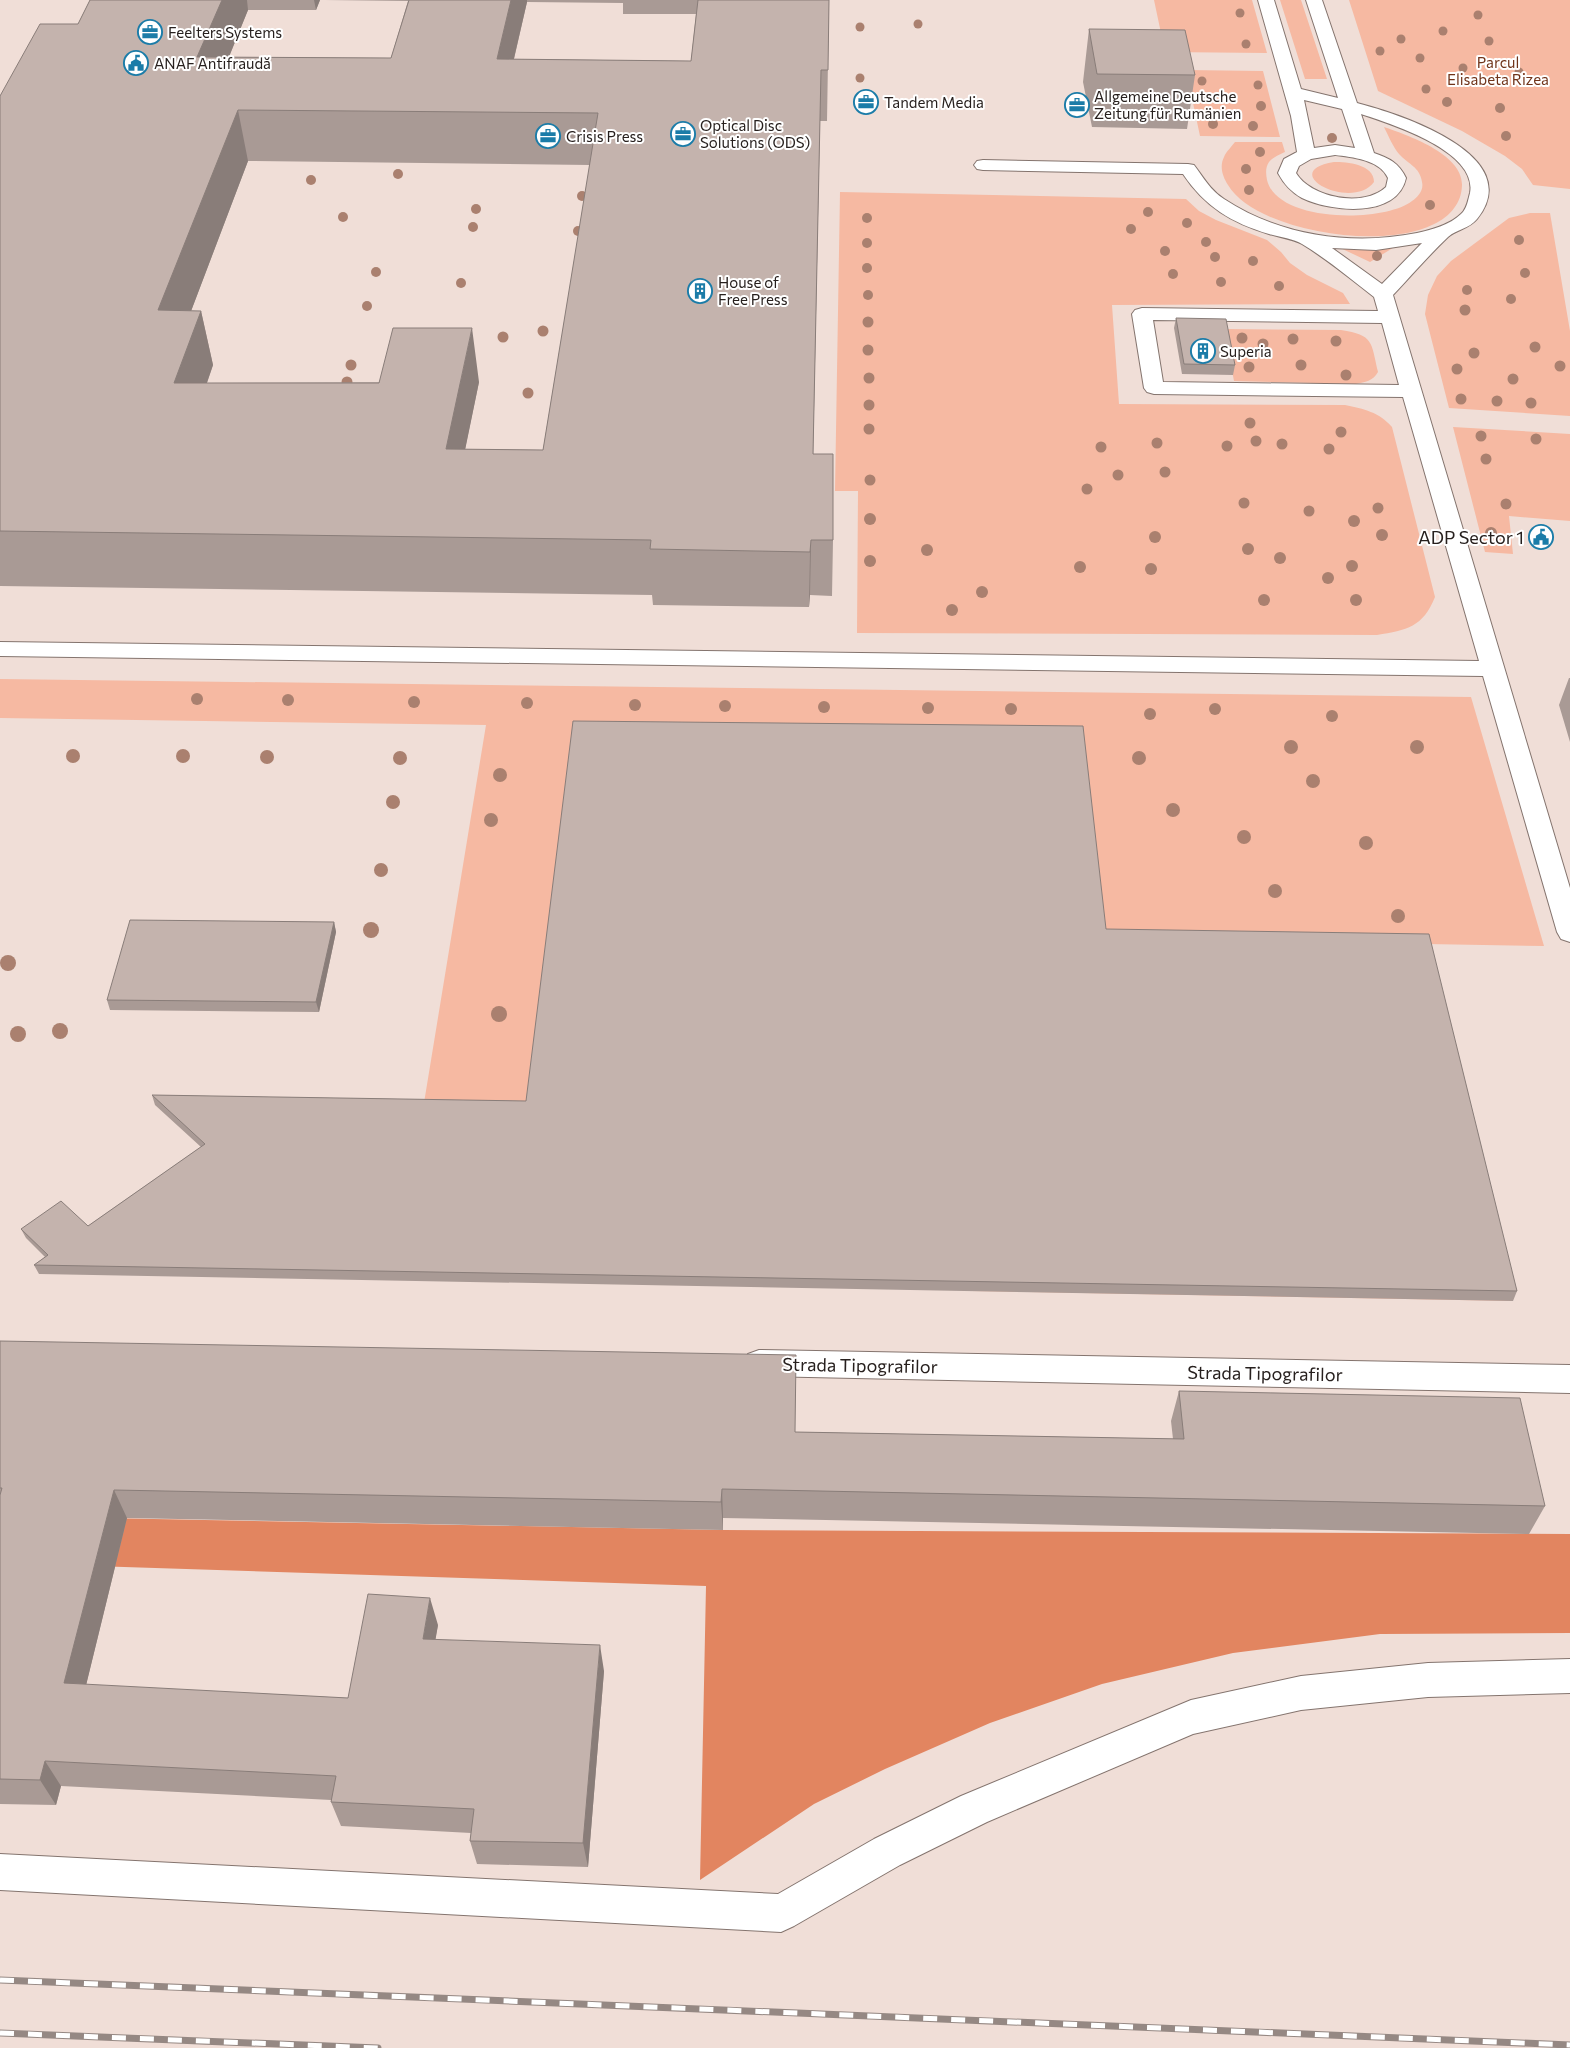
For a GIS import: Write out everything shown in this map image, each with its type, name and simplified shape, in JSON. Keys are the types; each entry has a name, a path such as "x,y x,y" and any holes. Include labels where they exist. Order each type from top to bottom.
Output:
{"street":[{"path":"1266,0 1300,116 1306,154"},
{"path":"1314,0 1366,155"},
{"path":"983,166 1188,169 1198,185 1216,202 1239,215 1269,228 1339,243 1379,244 1412,240 1444,232 1468,219 1477,202 1481,185 1473,169 1460,154 1414,128 1349,106 1294,94"},
{"path":"1335,150 1366,155 1380,161 1391,169 1396,177 1396,186 1391,193 1380,199 1365,203 1348,204 1313,197 1300,191 1291,183 1287,174 1288,166 1295,159 1306,154 1335,150"},
{"path":"1383,294 1444,232"},
{"path":"1304,237 1383,294 1570,932"},
{"path":"1389,317 1142,314 1154,388 1411,391"},
{"path":"0,648 1493,669"},
{"name":"Strada Tipografilor","path":"735,1362 1570,1380"},
{"path":"0,1872 781,1913 886,1852 974,1810 1191,1717 1301,1693 1428,1680 1570,1676"}],"green space":[{"path":"1154,0 1252,0 1267,53 1165,52"},
{"path":"1280,0 1301,0 1327,79 1305,79"},
{"name":"Parcul Elisabeta Rizea","path":"1349,0 1570,0 1570,189 1533,185 1522,169 1505,156 1462,131 1378,91"},
{"path":"1186,70 1263,71 1280,137 1200,136"},
{"path":"1384,127 1432,147 1444,155 1460,174 1462,185 1453,210 1429,226 1396,235 1357,236 1316,231 1278,220 1247,205 1228,185 1223,175 1223,161 1226,153 1235,142 1282,142 1285,152 1269,162 1266,175 1275,194 1290,205 1333,215 1379,213 1398,208 1412,201 1418,195 1422,188 1422,182 1416,169 1397,151"},
{"path":"1334,162 1359,165 1365,168 1370,171 1374,182 1364,190 1350,193 1324,187 1315,181 1312,174 1318,167"},
{"path":"840,192 1186,199 1199,211 1216,220 1267,240 1290,263 1307,275 1343,293 1350,304 1112,305 1119,404 1345,405 1365,410 1382,418 1392,427 1435,597 1425,615 1405,629 1377,635 857,633 858,491 835,491"},
{"path":"1530,213 1550,213 1570,331 1570,416 1449,408 1425,314 1428,295 1437,276 1451,261 1509,218"},
{"path":"1334,245 1396,246 1370,262"},
{"path":"1224,329 1341,330 1360,334 1372,347 1378,372 1366,382 1356,384 1234,381"},
{"path":"1453,427 1570,434 1570,521 1509,516 1513,554 1485,552"},
{"path":"0,679 1471,697 1544,946 1426,944 1513,1301 971,1291 527,1111 423,1109 486,725 0,718"}],"shaded area":[{"path":"0,1516 723,1530 1570,1534 1570,1633 1380,1634 1233,1653 1102,1684 990,1723 885,1769 814,1804 700,1880 706,1586 0,1563"}],"building":[{"name":"House of Free Press","path":"90,0 222,0 197,57 391,58 409,0 511,0 497,59 691,61 698,0 829,0 828,70 821,70 813,454 833,454 833,540 811,540 810,552 650,549 651,540 0,531 0,96 40,24 78,24","holes":["238,110 598,113 543,450 446,449 472,328 393,328 379,383 174,383 201,311 158,310"]},
{"path":"1089,29 1185,30 1195,75 1097,74"},
{"name":"Superia","path":"1176,318 1226,319 1235,365 1184,364"},
{"path":"573,721 1083,726 1106,929 1429,934 1517,1291 34,1265 48,1255 21,1229 61,1201 88,1226 205,1144 152,1095 526,1101"},
{"path":"130,920 334,922 316,1002 107,1000"},
{"path":"0,1341 796,1355 795,1432 1184,1439 1179,1391 1520,1398 1545,1506 722,1489 721,1502 114,1490 64,1683 348,1698 368,1594 430,1598 423,1639 600,1645 583,1843 470,1841 474,1809 331,1802 336,1776 45,1761 40,1780 0,1779 0,1495 2,1488 0,1488"}],"railway":[{"path":"0,1980 1570,2045"},
{"path":"0,2033 378,2048"}],"place":[{"name":"Feelters Systems","path":"150,32"},
{"name":"ANAF Antifraudă","path":"136,63"},
{"name":"Tandem Media","path":"866,102"},
{"name":"Allgemeine Deutsche Zeitung für Rumänien","path":"1077,105"},
{"name":"Optical Disc Solutions (ODS)","path":"683,134"},
{"name":"Crisis Press","path":"548,136"},
{"name":"House of Free Press","path":"700,291"},
{"name":"Superia","path":"1203,351"},
{"name":"ADP Sector 1","path":"1541,537"}]}
